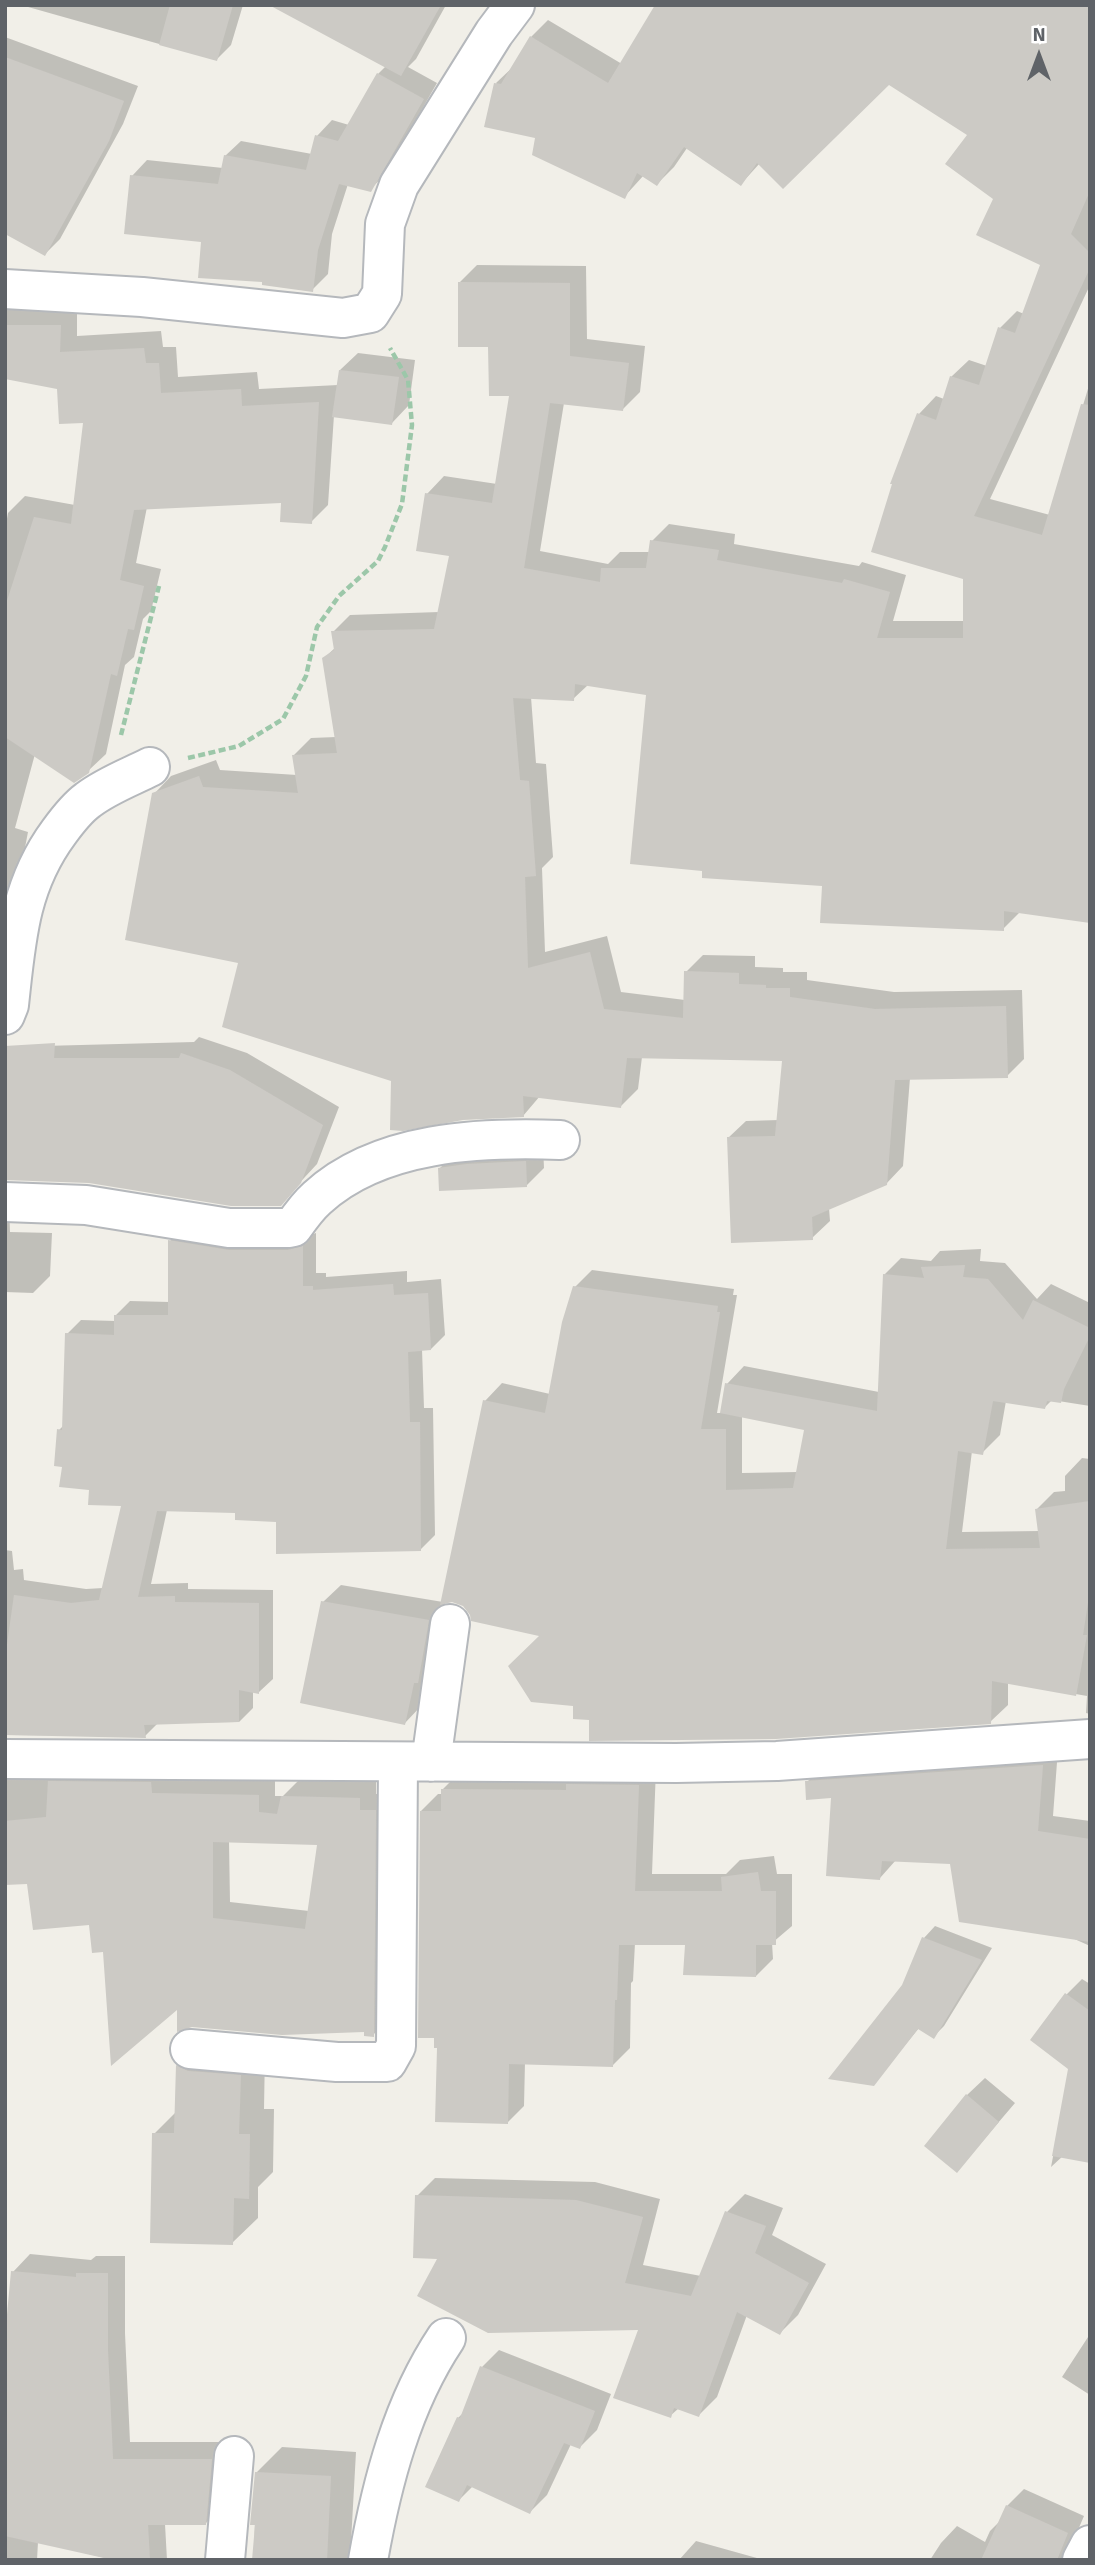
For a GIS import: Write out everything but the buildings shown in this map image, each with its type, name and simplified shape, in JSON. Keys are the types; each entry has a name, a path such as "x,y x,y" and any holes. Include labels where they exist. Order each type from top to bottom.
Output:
{"street":[{"path":"5,289 142,297 343,318 370,313 382,294 385,224 400,185 494,33 515,5"},
{"path":"5,1015 9,1005 18,929 28,888 43,853 87,800 150,767"},
{"path":"5,1202 86,1205 229,1228 288,1228 292,1227 316,1198 363,1166 429,1146 524,1139 559,1140"},
{"path":"190,2049 337,2062 387,2062 396,2046 415,1762 450,1624"},
{"path":"5,1759 676,1763 777,1761 1090,1739"},
{"path":"368,2560 397,2435 429,2364 446,2337"},
{"path":"226,2560 234,2456"},
{"path":"1082,2560 1090,2546"}],"path":[{"path":"150,767 239,746 283,719 306,676 317,627 339,596 377,561 385,547 402,504 412,425 408,380 370,313"},
{"path":"114,785 119,742 159,586"}]}
